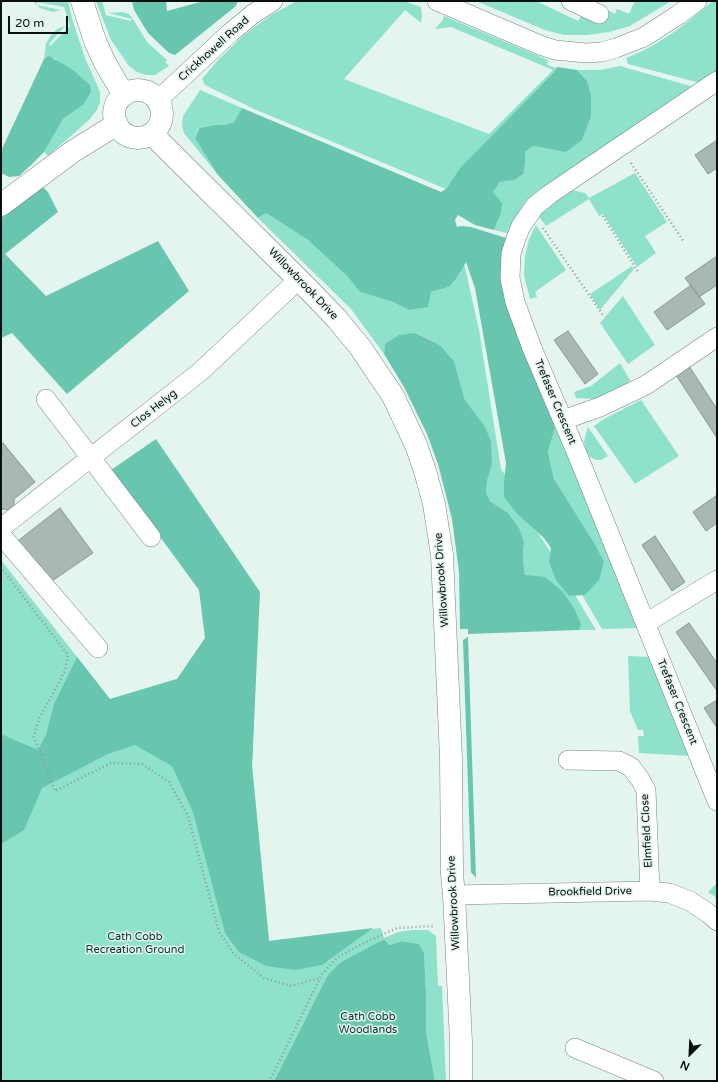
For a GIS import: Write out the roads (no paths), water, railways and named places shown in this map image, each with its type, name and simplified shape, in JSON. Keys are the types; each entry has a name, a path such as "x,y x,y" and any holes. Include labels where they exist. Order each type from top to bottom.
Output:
{"street":[{"path":"82,1 95,41 105,63 124,95"},
{"path":"437,1 540,45 555,50 586,53 616,48 644,37 697,1"},
{"path":"571,1 599,14"},
{"name":"Crickhowell Road","path":"158,100 230,33 269,2"},
{"name":"Trefaser Crescent","path":"717,81 550,194 530,212 521,226 511,254 510,278 515,302 527,335 646,623 717,802"},
{"path":"131,91 146,91 158,100 162,114 161,122 152,134 144,137 136,137 128,135 122,131 114,116 118,101 124,95 131,91"},
{"path":"1,205 72,152 117,124"},
{"name":"Willowbrook Drive","path":"152,134 299,279 336,318 360,347 393,396 416,445 425,471 434,504 440,542 444,591 451,758 452,874 461,1042 461,1081"},
{"name":"Clos Helyg","path":"1,528 200,372 299,279"},
{"path":"563,420 600,406 646,385 717,337"},
{"path":"46,400 151,537"},
{"path":"1,535 98,648"},
{"path":"646,623 717,580"},
{"name":"Elmfield Close","path":"568,760 619,761 631,767 640,779 646,790 650,891"},
{"name":"Brookfield Drive","path":"454,895 650,891 669,894 690,901 708,912 717,921"},
{"path":"575,1048 654,1081"}],"park label":[{"name":"Cath Cobb Recreation Ground","path":"135,943"},
{"name":"Cath Cobb Woodlands","path":"368,1023"}]}
